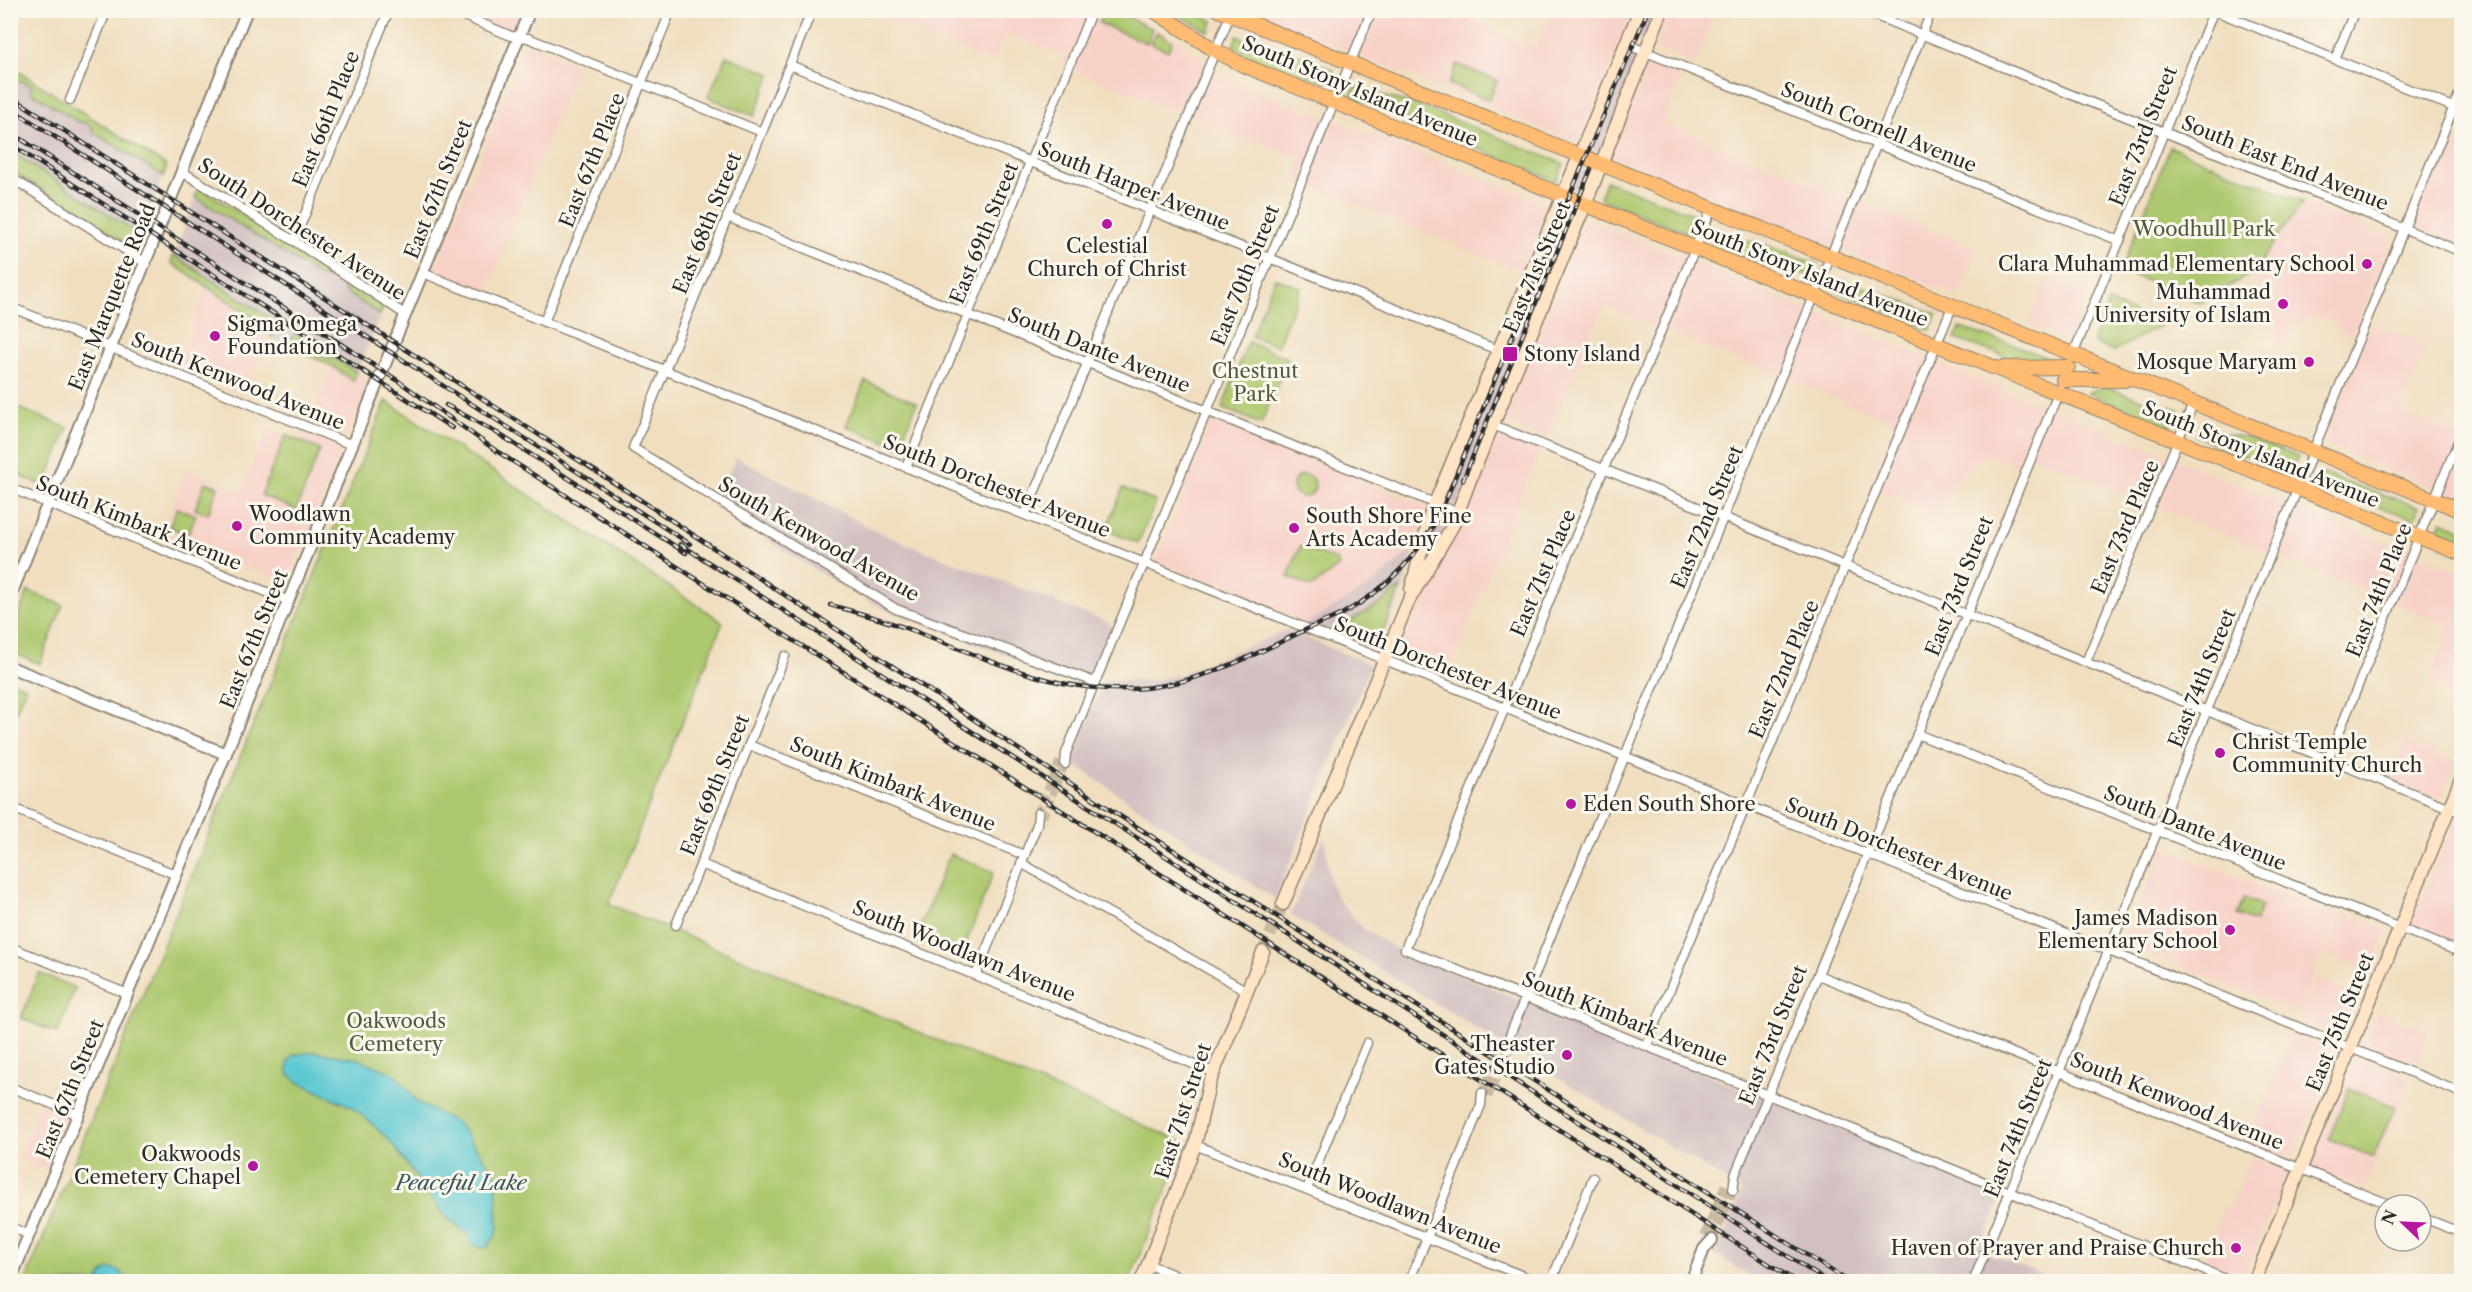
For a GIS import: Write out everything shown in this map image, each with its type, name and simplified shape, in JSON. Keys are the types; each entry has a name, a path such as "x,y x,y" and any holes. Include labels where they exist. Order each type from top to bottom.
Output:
{"highway":[{"name":"South Stony Island Avenue","path":"1153,10 1216,51 1243,65 1334,103 2462,554"},
{"name":"South Stony Island Avenue","path":"1225,13 1952,307 2068,367 2133,380 2462,511"},
{"path":"1994,368 2068,367 2133,380"}],"main road":[{"name":"East 71st Street","path":"1409,600 1425,531 1435,503 1500,351 1561,195 1640,10"},
{"name":"East 71st Street","path":"1282,904 1409,600 1459,513 1662,10"},
{"name":"East 75th Street","path":"2253,1281 2462,777"},
{"name":"East 71st Street","path":"1141,1281 1195,1145 1204,1099 1213,1072 1263,952"}],"street":[{"path":"70,100 107,10"},
{"name":"East Marquette Road","path":"10,597 247,10"},
{"name":"East 66th Place","path":"294,241 388,10"},
{"path":"450,10 511,36 528,38 762,132"},
{"name":"East 67th Street","path":"10,1281 530,10"},
{"name":"East 67th Place","path":"544,322 671,10"},
{"name":"East 68th Street","path":"633,448 812,10"},
{"name":"East 69th Street","path":"906,467 1092,10"},
{"name":"East 70th Street","path":"1064,759 1372,10"},
{"name":"South East End Avenue","path":"1861,10 2462,252"},
{"name":"East 72nd Street","path":"1504,1048 1832,258 1932,10"},
{"path":"2335,59 2355,10"},
{"path":"2214,11 2453,107"},
{"name":"East 73rd Street","path":"1729,1188 2214,11"},
{"path":"1025,515 1216,51 1225,13"},
{"name":"South Cornell Avenue","path":"1626,44 2120,241"},
{"name":"South Harper Avenue","path":"790,64 1500,351"},
{"name":"East 74th Street","path":"1973,1281 2462,87"},
{"name":"South Dorchester Avenue","path":"181,171 294,241 406,315"},
{"path":"10,177 146,263"},
{"name":"East 71st Place","path":"1405,949 1711,210"},
{"name":"South Dante Avenue","path":"727,217 1459,513"},
{"name":"South Dorchester Avenue","path":"423,273 2462,1093"},
{"name":"South Kenwood Avenue","path":"10,307 352,445"},
{"name":"East 72nd Place","path":"1647,1045 1952,307"},
{"name":"East 73rd Place","path":"2086,662 2193,404"},
{"path":"1493,425 2462,813"},
{"name":"East 74th Place","path":"2328,759 2462,432"},
{"name":"South Kenwood Avenue","path":"633,448 896,609 1095,682"},
{"name":"South Kimbark Avenue","path":"10,488 289,601"},
{"name":"East 69th Street","path":"676,925 785,656"},
{"path":"10,667 226,754"},
{"name":"South Dante Avenue","path":"1917,734 2462,953"},
{"name":"South Kimbark Avenue","path":"749,744 1023,859 1247,991"},
{"path":"10,807 177,875"},
{"path":"976,975 1041,815"},
{"name":"South Woodlawn Avenue","path":"701,864 1213,1072"},
{"path":"10,946 128,994"},
{"name":"South Kimbark Avenue","path":"1405,949 2233,1281"},
{"name":"South Kenwood Avenue","path":"1818,975 2373,1198"},
{"path":"1307,1190 1367,1043"},
{"path":"10,1087 79,1115"},
{"path":"1409,1281 1485,1095"},
{"name":"South Woodlawn Avenue","path":"1195,1145 1538,1281"},
{"path":"1551,1281 1593,1178"},
{"path":"2433,1222 2462,1233"},
{"path":"10,1227 30,1235"},
{"path":"1691,1281 1707,1242"},
{"path":"1148,1264 1190,1281"}],"shaded area":[{"path":"458,11 522,11 513,33"},
{"path":"867,11 1122,11 1163,32 1201,57 1214,74 1551,205 1524,272 1292,179 1299,159 1062,66 1065,56 1006,34 993,63"},
{"path":"1249,11 1446,11 1536,47 1552,11 1633,11 1580,139 1576,142"},
{"path":"1644,11 1658,11 1646,43 1633,37"},
{"path":"1670,11 1707,11 1705,15 1712,18 1695,64 1656,48"},
{"path":"526,43 578,65 487,290 434,269"},
{"path":"1626,53 1639,58 1602,153 1587,147"},
{"path":"1652,61 1682,73 1662,123 1977,248 1958,296 1611,156 1648,64"},
{"path":"10,69 166,167 138,242 11,160"},
{"path":"2461,142 2461,247 2410,226 2440,156"},
{"path":"1577,169 1593,175 1586,194 1570,187"},
{"path":"198,189 384,307 353,381 332,366 289,348 268,335 257,320 171,263"},
{"path":"2303,202 2393,238 2353,335 2337,328 2334,323 2313,316 2292,327 2284,349 2275,344 2276,324 2252,273"},
{"path":"1560,208 1577,215 1457,506 1441,498"},
{"path":"1586,219 2117,436 2461,573 2461,697 2428,683 2450,626 2022,451 2016,466 1990,455 1968,469 1956,481 1939,514 1869,487 1895,422 1604,306 1545,439 1506,423 1503,421 1504,414"},
{"path":"2048,276 2089,293 2071,337 2067,339 2028,324"},
{"path":"207,287 257,320 268,335 243,394 176,367"},
{"path":"2372,323 2427,345 2400,412 2461,437 2461,499 2323,444"},
{"path":"332,366 353,380 357,372 370,381 347,436 309,421"},
{"name":"South Shore Fine Arts Academy","path":"1213,421 1425,506 1427,508 1415,547 1370,586 1307,623 1156,561"},
{"name":"Woodlawn Community Academy","path":"268,428 300,441 304,434 342,449 287,583 162,532 187,470 242,491"},
{"path":"1496,435 1540,451 1446,678 1398,658 1398,653 1423,593 1457,528"},
{"path":"736,457 884,535 1112,624 1088,682 1046,670 884,609 838,584 714,507"},
{"path":"1436,512 1451,518 1422,572 1434,514"},
{"path":"1415,547 1403,588 1377,650 1307,623 1370,586"},
{"path":"1287,630 1369,664 1370,667 1275,899 1072,763 1094,702 1105,680 1155,680 1179,675"},
{"path":"2404,740 2456,762 2440,799 2389,779"},
{"path":"2455,818 2461,820 2461,948 2409,928"},
{"path":"1324,837 1331,885 1337,898 1363,929 1402,952 2003,1194 1980,1250 2058,1281 1757,1281 1715,1254 1742,1190 1291,915"},
{"name":"James Madison Elementary School","path":"2163,847 2336,917 2297,1013 2124,943"},
{"path":"2342,912 2387,930 2370,970 2325,953"},
{"path":"2315,978 2359,996 2342,1038 2297,1020"},
{"path":"2377,1011 2429,1032 2414,1070 2361,1047"},
{"path":"2292,1034 2337,1052 2292,1160 2247,1142"},
{"path":"2356,1058 2410,1079 2364,1189 2311,1167"},
{"path":"39,1105 68,1116 46,1170 17,1159"},
{"path":"2251,1156 2288,1171 2243,1279 2202,1262 2224,1207 2230,1209"}],"green space":[{"path":"1104,11 1115,11 1152,29 1147,43 1099,23"},
{"path":"1171,11 1192,11 1213,21 1209,32"},
{"path":"1157,32 1172,41 1168,51 1150,43"},
{"path":"1237,36 1250,42 1274,45 1334,70 1327,82 1261,63 1233,46"},
{"path":"726,56 771,74 754,116 708,97"},
{"path":"1457,64 1497,81 1489,100 1449,84"},
{"path":"10,66 167,166 163,176 93,132 92,127 78,122 31,92 31,86 22,81 16,83 11,79"},
{"path":"1355,86 1385,97 1413,103 1564,164 1556,181 1351,96"},
{"name":"Woodhull Park","path":"2170,147 2303,202 2252,273 2200,303 2121,270"},
{"path":"10,151 141,235 136,250 11,170"},
{"path":"1606,181 1696,215 1689,233 1600,199"},
{"path":"199,187 381,303 384,307 380,315 345,292 343,284 328,274 321,277 195,197"},
{"path":"1718,230 1743,241 1760,243 1818,265 1813,277 1776,264 1745,258 1712,243"},
{"path":"173,255 278,323 272,337 257,320 171,263"},
{"path":"1275,278 1301,288 1277,346 1251,336"},
{"path":"1842,279 1937,314 1930,330 1835,291"},
{"path":"2109,302 2161,325 2114,351 2095,344 2093,339"},
{"path":"1960,328 2056,361 2023,362 1955,339"},
{"path":"295,333 320,349 318,353 329,360 332,357 357,372 353,381 332,366 287,346"},
{"name":"Chestnut Park","path":"1248,342 1288,358 1261,424 1222,408"},
{"path":"865,381 917,403 899,447 846,426"},
{"path":"2104,386 2143,400 2179,409 2170,426 2087,393"},
{"name":"Oakwoods Cemetery","path":"386,401 723,622 609,904 1186,1143 1129,1281 25,1282"},
{"path":"11,405 68,428 44,486 11,472"},
{"path":"2202,424 2222,433 2250,438 2298,457 2292,470 2223,449 2196,435"},
{"path":"286,435 320,450 296,510 261,495"},
{"path":"2323,474 2419,507 2415,519 2318,486"},
{"path":"1300,475 1308,475 1315,482 1315,490 1308,497 1300,497 1293,490 1293,482"},
{"path":"205,482 218,487 208,514 195,509"},
{"path":"1123,488 1156,502 1138,543 1106,530"},
{"path":"177,508 196,515 188,534 169,527"},
{"path":"2442,521 2461,529 2461,540 2437,532"},
{"path":"1300,546 1338,561 1339,566 1312,587 1288,577"},
{"path":"1401,587 1378,642 1341,626 1380,604"},
{"path":"28,591 63,605 40,664 11,652 11,634"},
{"path":"11,681 26,687 11,724"},
{"path":"950,854 994,872 961,956 915,938"},
{"path":"2244,898 2262,906 2255,922 2237,915"},
{"path":"39,973 75,988 57,1033 21,1018"},
{"path":"2349,1088 2395,1107 2373,1157 2329,1139"}],"water":[{"name":"Peaceful Lake","path":"314,1052 359,1059 390,1072 399,1079 418,1103 457,1123 496,1175 498,1231 488,1247 473,1245 466,1233 446,1217 389,1140 370,1122 352,1107 300,1083 288,1074 288,1061 294,1055"},
{"path":"109,1269 120,1272 127,1281 98,1281"}],"tunnel":[{"path":"1038,813 1060,760"},
{"path":"1043,817 1065,764"},
{"path":"1263,952 1283,904"},
{"path":"1482,1093 1501,1046"},
{"path":"1488,1097 1508,1050"},
{"path":"1705,1236 1726,1185"},
{"path":"1712,1240 1733,1190"}],"railway":[{"path":"830,605 895,624 981,658 1045,679 1077,686 1110,689 1144,688 1179,682 1212,672 1275,645 1359,604 1402,568 1424,540 1443,507 1648,10"},
{"path":"10,96 639,499 1123,818 1849,1282"},
{"path":"10,108 690,544"},
{"path":"10,132 397,380 495,450 1797,1282"},
{"path":"10,144 452,428"},
{"path":"1463,480 1591,169"},
{"path":"446,405 497,433 686,553"},
{"path":"680,544 1828,1282"}],"place":[{"name":"Celestial Church of Christ","path":"1107,224"},
{"name":"Clara Muhammad Elementary School","path":"2367,264"},
{"name":"Muhammad University of Islam","path":"2283,304"},
{"name":"Sigma Omega Foundation","path":"215,336"},
{"name":"Stony Island","path":"1510,354"},
{"name":"Mosque Maryam","path":"2309,362"},
{"name":"Woodlawn Community Academy","path":"237,526"},
{"name":"South Shore Fine Arts Academy","path":"1294,528"},
{"name":"Christ Temple Community Church","path":"2220,753"},
{"name":"Eden South Shore","path":"1571,804"},
{"name":"James Madison Elementary School","path":"2230,930"},
{"name":"Theaster Gates Studio","path":"1567,1055"},
{"name":"Oakwoods Cemetery Chapel","path":"253,1166"},
{"name":"Haven of Prayer and Praise Church","path":"2236,1248"}]}
